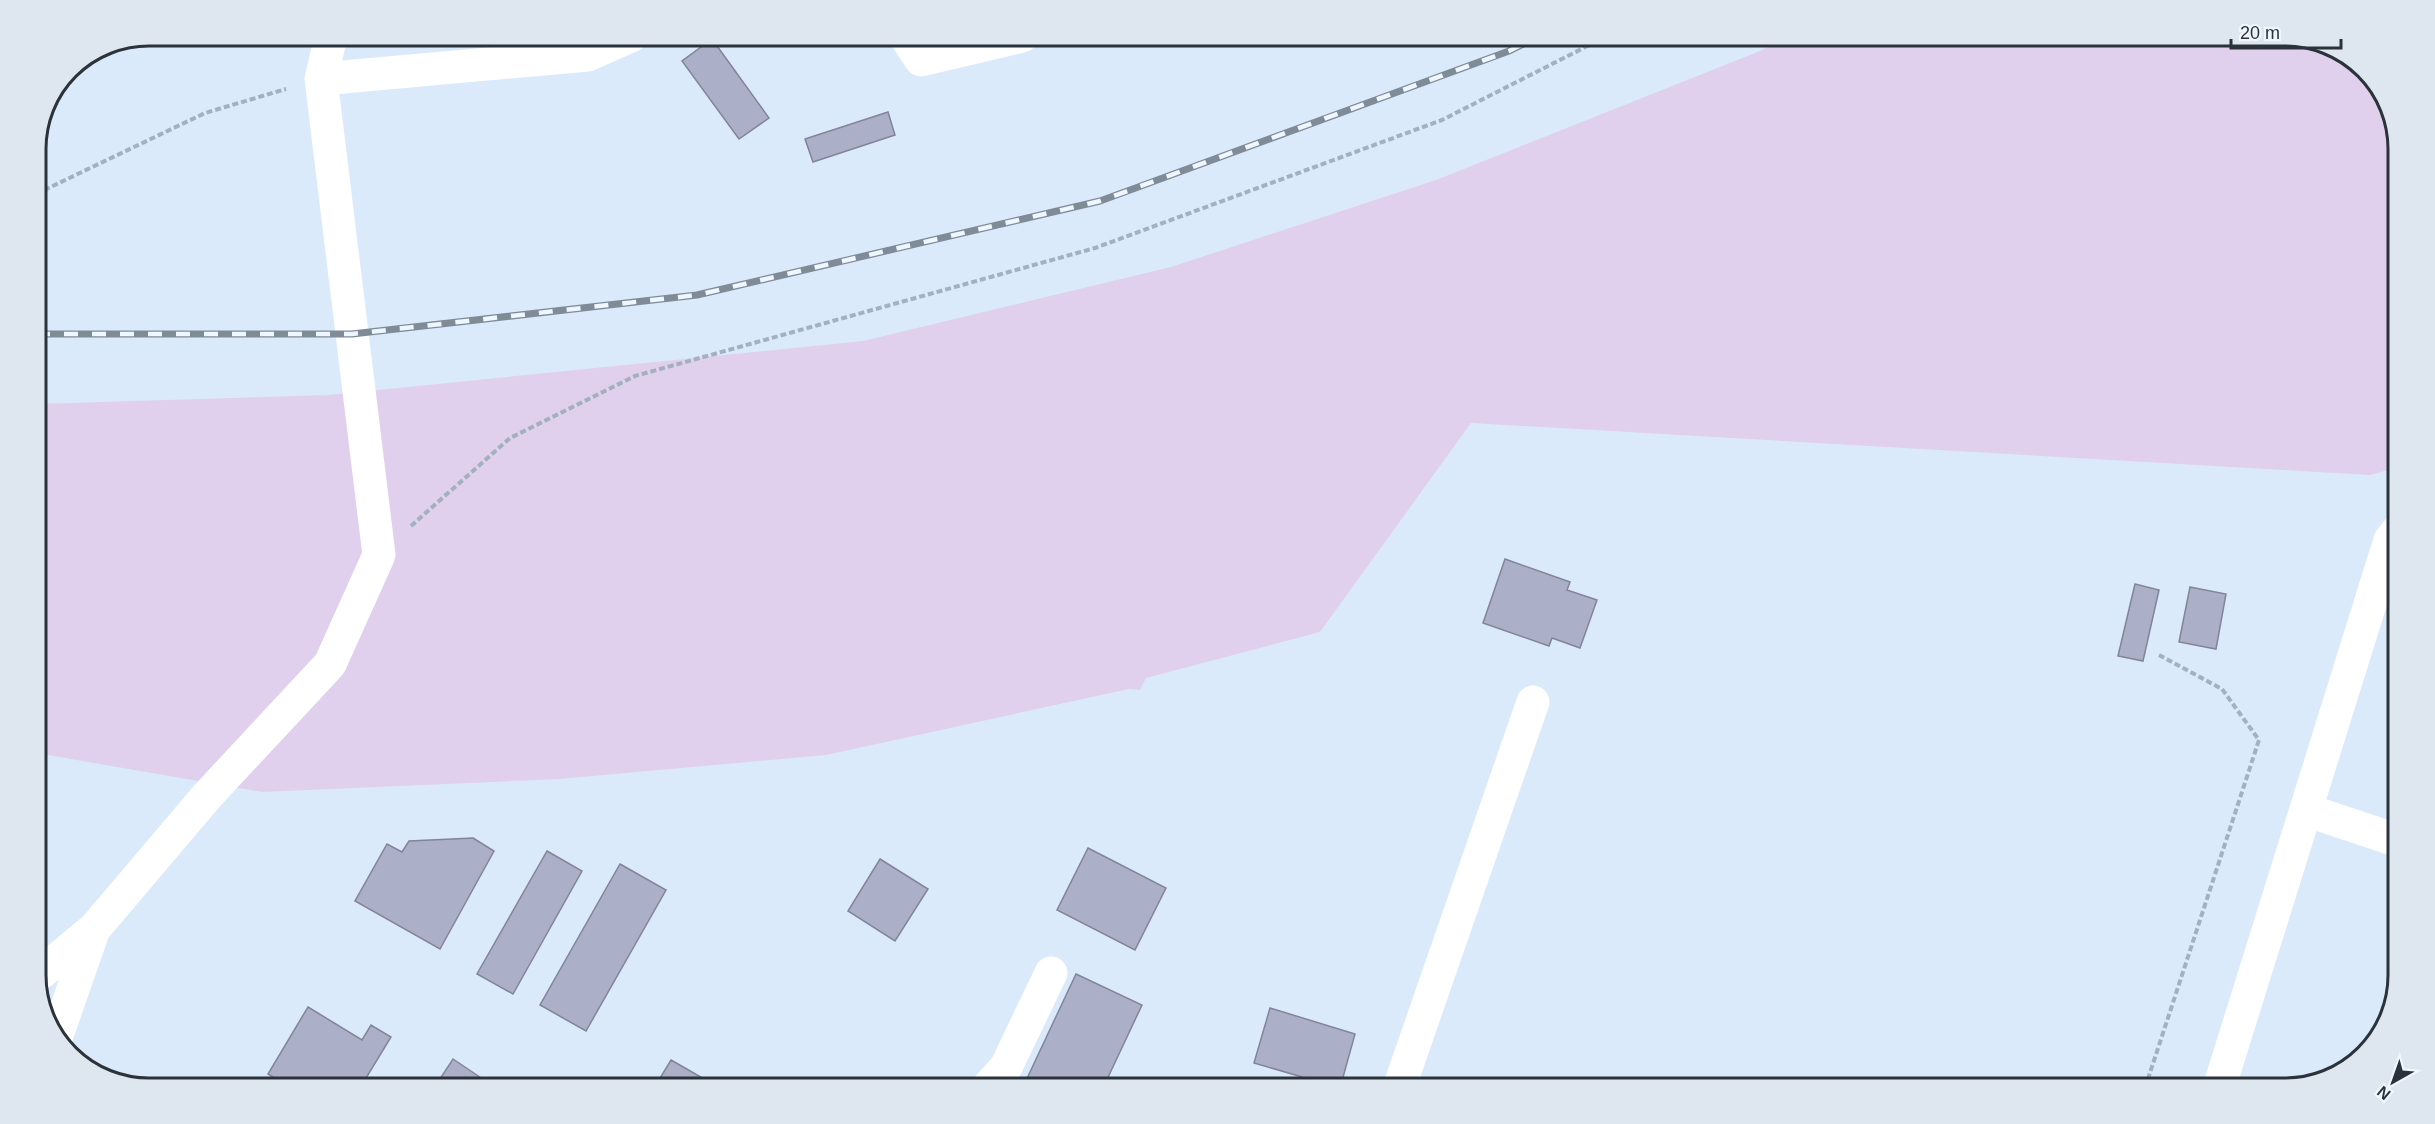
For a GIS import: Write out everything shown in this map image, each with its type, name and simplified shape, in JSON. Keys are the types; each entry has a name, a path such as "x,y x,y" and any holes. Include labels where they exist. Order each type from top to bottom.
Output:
{"street":[{"path":"47,968 95,928 207,796 330,664 379,555 321,79 329,46"},
{"path":"321,79 588,55 609,46"},
{"path":"912,46 921,60 980,46"},
{"path":"2222,1078 2388,546"},
{"path":"1403,1078 1533,702"},
{"path":"2306,810 2388,837"},
{"path":"60,1026 95,928"},
{"path":"996,1078 1006,1067 1051,973"}],"path":[{"path":"379,555 510,438 636,375 1095,248 1442,120 1587,46"},
{"path":"47,189 205,113 321,79"},
{"path":"2148,1078 2259,740 2222,689 2158,655"}],"shaded area":[{"path":"1770,46 2285,46 2306,48 2337,60 2358,77 2375,98 2387,129 2388,470 2370,475 1471,423 1320,632 1146,678 1140,690 1129,689 826,755 559,779 262,792 47,755 47,404 328,395 863,341 1171,267 1436,180"}],"building":[{"path":"702,46 717,46 769,118 739,139 682,61"},
{"path":"888,112 895,135 813,162 805,139"},
{"path":"1505,559 1570,582 1567,590 1597,600 1580,648 1552,638 1549,646 1483,623"},
{"path":"2135,584 2159,590 2143,661 2118,656"},
{"path":"2190,587 2226,594 2216,649 2179,642"},
{"path":"473,838 494,851 440,949 355,901 387,844 402,852 409,841"},
{"path":"1088,848 1166,888 1135,950 1057,910"},
{"path":"547,851 582,871 513,994 477,974"},
{"path":"880,859 928,889 895,941 848,911"},
{"path":"620,864 666,890 586,1031 540,1005"},
{"path":"1076,974 1142,1005 1108,1078 1027,1078"},
{"path":"308,1007 362,1040 371,1025 391,1037 366,1078 274,1078 268,1074"},
{"path":"1270,1008 1355,1034 1343,1078 1306,1078 1254,1063"},
{"path":"453,1059 481,1078 441,1078"},
{"path":"671,1060 702,1078 660,1078"}],"railway":[{"path":"47,334 352,334 697,295 1100,201 1519,46"}]}
